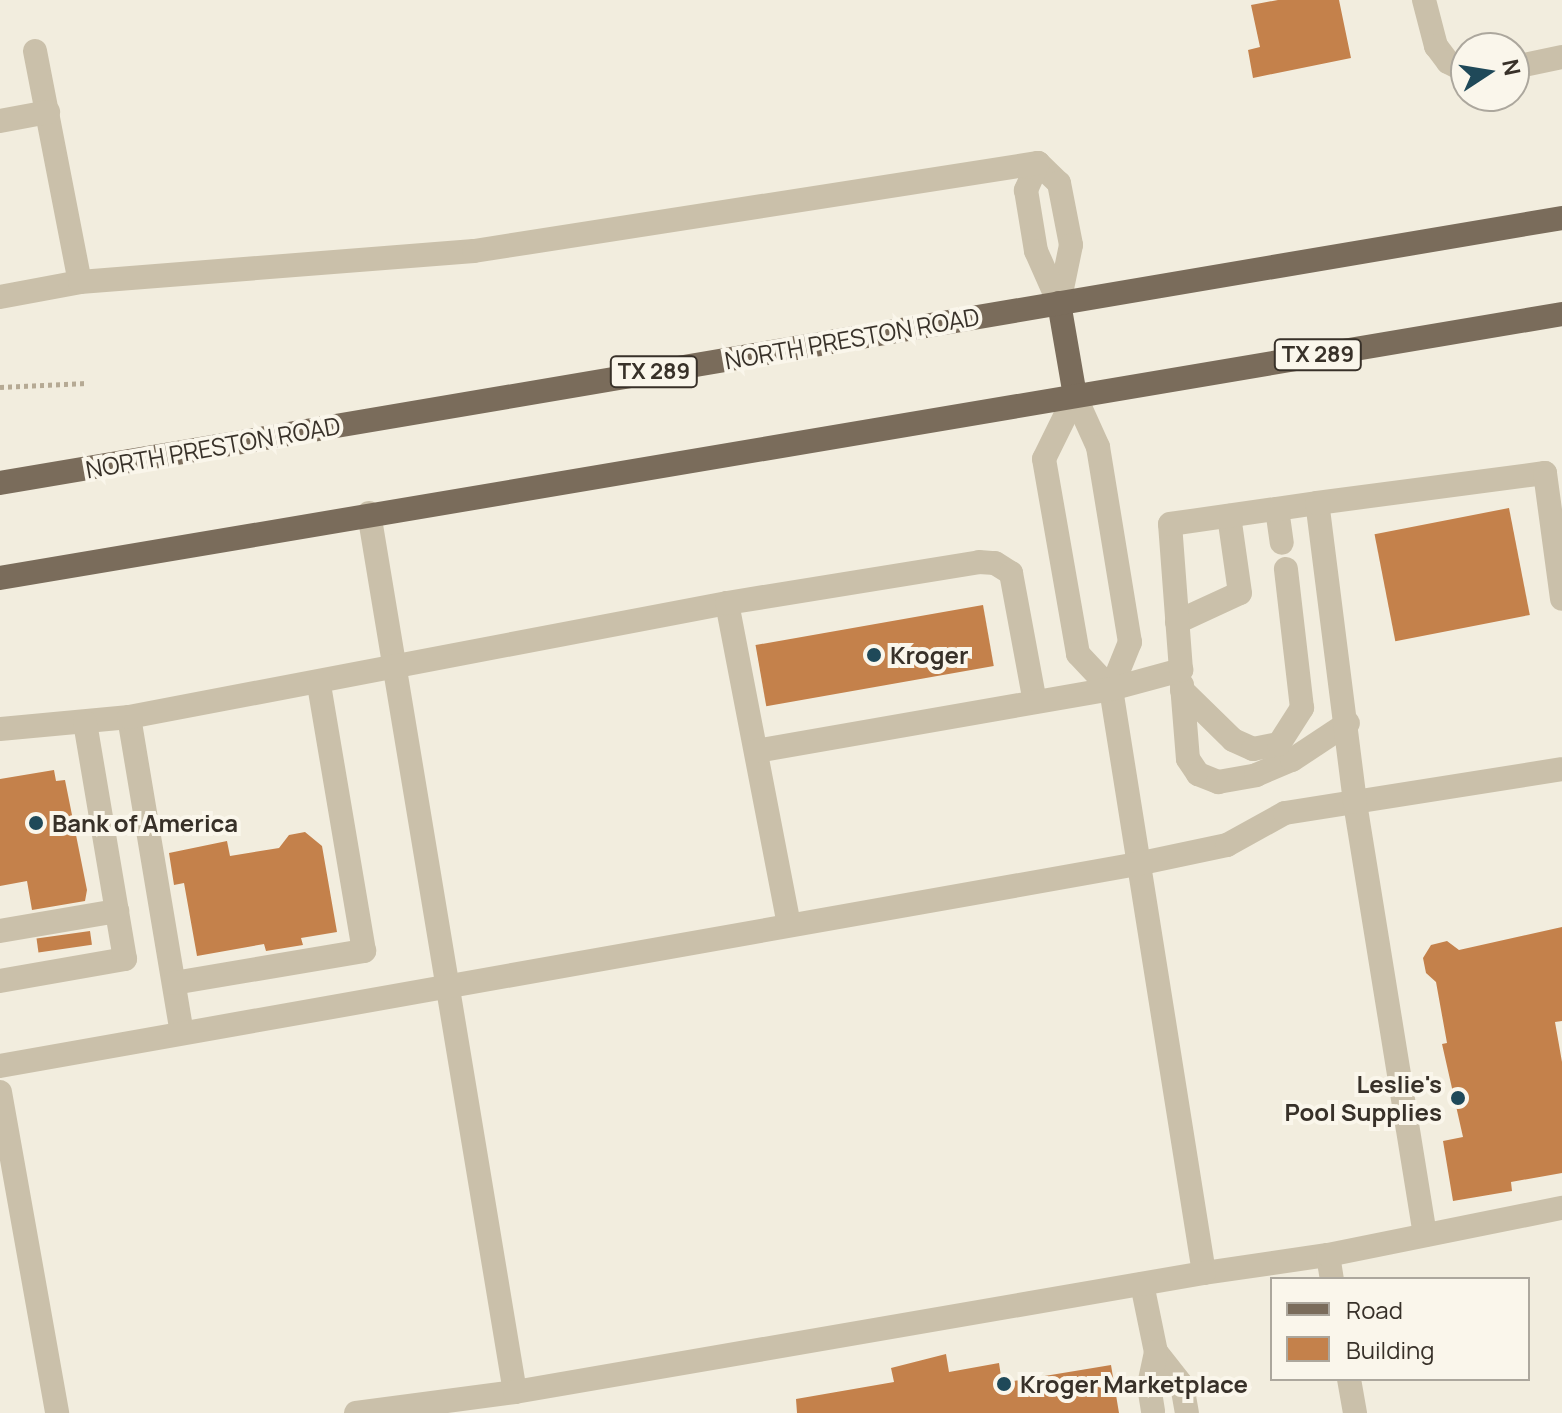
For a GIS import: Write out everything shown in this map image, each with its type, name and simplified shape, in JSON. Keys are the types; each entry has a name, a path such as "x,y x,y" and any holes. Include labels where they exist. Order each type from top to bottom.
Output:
{"main road":[{"name":"NORTH PRESTON ROAD","path":"0,483 1562,218"},
{"path":"1059,303 1075,396"},
{"name":"TX 289","path":"0,578 369,513 1562,314"}],"street":[{"path":"1424,0 1436,46 1450,59"},
{"path":"35,51 80,282"},
{"path":"1530,64 1562,57"},
{"path":"0,121 48,112"},
{"path":"0,297 80,282 474,251 1038,163"},
{"path":"1038,163 1026,190 1036,251 1059,303"},
{"path":"1038,163 1059,183 1071,245 1059,303"},
{"path":"1075,396 1044,459 1078,654 1111,689"},
{"path":"1075,396 1098,447 1130,642 1111,689 1204,1273"},
{"path":"1348,723 1292,760 1256,775 1218,782 1198,774 1188,759 1170,524 1545,473 1562,599"},
{"path":"1317,503 1348,723 1355,802 1425,1235"},
{"path":"1277,509 1282,543"},
{"path":"369,513 515,1392"},
{"path":"1177,622 1240,593 1229,516"},
{"path":"0,729 63,720 85,722 129,717 319,684 727,603 995,563 1011,573 1017,591 1035,702"},
{"path":"1182,680 1233,740 1253,749 1279,744 1302,708 1286,569"},
{"path":"727,603 789,924"},
{"path":"756,751 1111,689 1182,680"},
{"path":"174,983 364,951 319,684"},
{"path":"129,717 182,1033"},
{"path":"0,981 125,959 85,722"},
{"path":"0,1066 1137,864 1227,845 1285,813 1562,769"},
{"path":"0,931 117,911"},
{"path":"0,1092 57,1413"},
{"path":"356,1413 515,1392 1204,1273 1330,1267 1425,1235 1562,1208"},
{"path":"1142,1284 1156,1352 1149,1385 1153,1411"},
{"path":"1156,1352 1182,1385 1187,1413"},
{"path":"1349,1381 1355,1413"}],"path":[{"path":"0,387 87,383"}],"building":[{"path":"1278,0 1339,0 1351,58 1253,78 1248,50 1260,47 1251,5"},
{"path":"1509,508 1530,615 1395,641 1375,534"},
{"name":"Kroger","path":"983,605 994,666 766,706 756,645"},
{"name":"Bank of America","path":"54,770 56,781 65,780 87,890 85,901 32,910 27,881 0,886 0,779"},
{"path":"305,832 322,846 337,932 301,938 303,945 266,951 264,944 197,956 184,883 174,885 169,853 227,841 230,856 279,848 289,835"},
{"path":"1562,927 1562,1021 1555,1022 1562,1062 1562,1173 1511,1182 1512,1191 1453,1201 1443,1141 1463,1137 1442,1044 1447,1043 1436,982 1426,973 1423,958 1431,945 1447,941 1459,950"},
{"path":"90,931 92,945 38,952 37,939"},
{"name":"Kroger Marketplace","path":"946,1354 949,1372 999,1363 1002,1383 1111,1365 1119,1413 797,1413 796,1399 894,1382 891,1368"}],"place":[{"name":"Kroger","path":"874,655"},
{"name":"Bank of America","path":"36,823"},
{"name":"Leslie's Pool Supplies","path":"1458,1098"},
{"name":"Kroger Marketplace","path":"1004,1384"}]}
